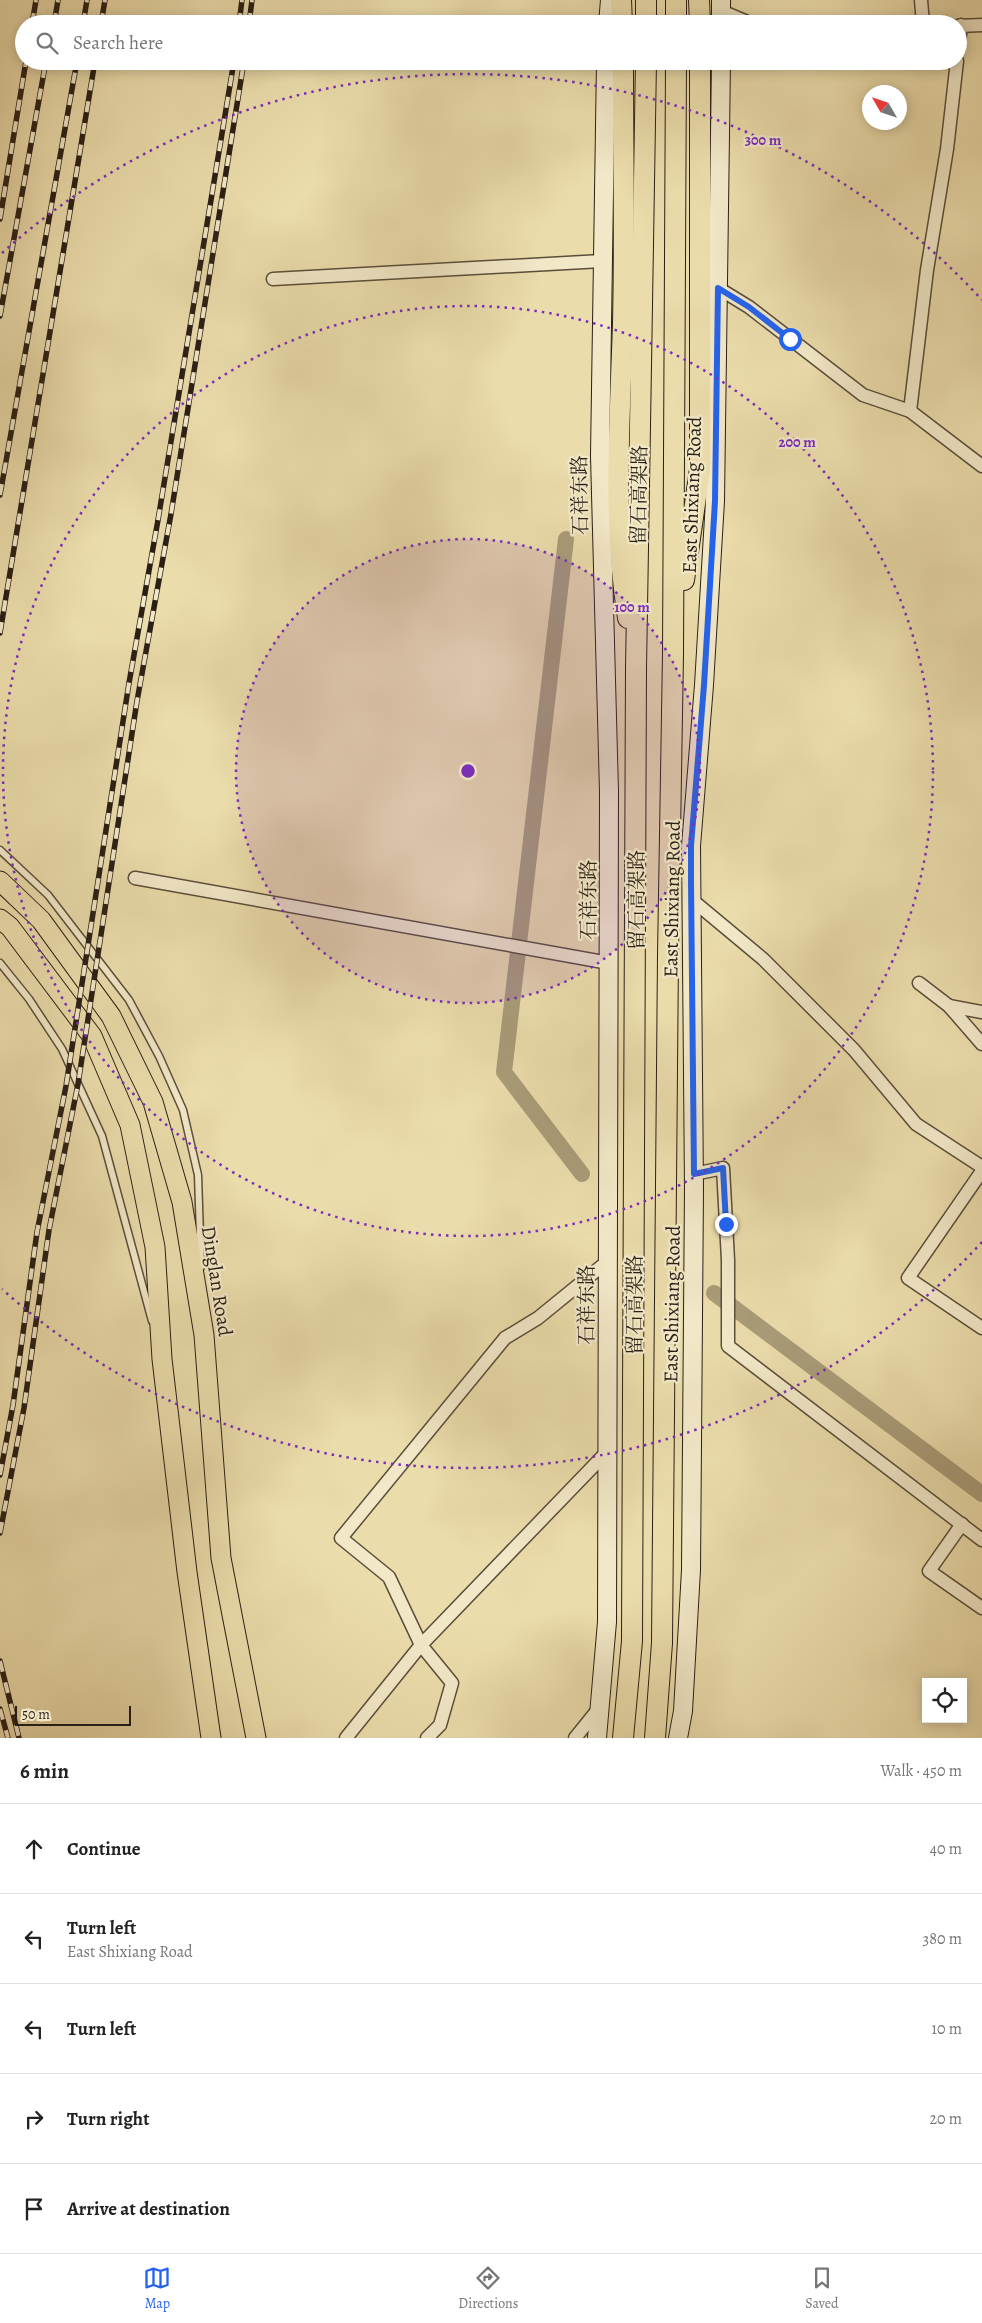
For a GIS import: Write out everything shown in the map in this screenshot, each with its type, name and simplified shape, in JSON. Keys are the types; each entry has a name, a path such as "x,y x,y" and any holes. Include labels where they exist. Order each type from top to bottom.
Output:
{"highway":[{"path":"621,0 622,15"},
{"path":"646,0 646,15"},
{"path":"676,0 676,15"},
{"path":"700,0 700,15"},
{"path":"623,70 624,283 619,464 621,574 636,669"},
{"name":"留石高架路","path":"623,1738 632,1641 636,669 646,70"},
{"name":"留石高架路","path":"655,1738 662,1643 668,955 674,654 676,70"},
{"path":"674,654 700,469 700,70"}],"main road":[{"path":"609,15 610,0"},
{"name":"石祥东路","path":"597,1738 602,1705 607,1622 609,792 600,456 606,70"},
{"name":"East Shixiang Road","path":"678,1738 683,1711 691,1570 694,1174 691,846 704,685 715,501 721,70"},
{"name":"Dinglan Road","path":"0,881 41,920 112,1016 153,1102 182,1202 204,1335 221,1558 256,1738"},
{"path":"0,919 10,927 92,1036 130,1126 155,1247 162,1359 187,1572 211,1738"}],"street":[{"path":"921,0 922,15"},
{"path":"967,25 982,24"},
{"path":"910,411 927,270 947,149 956,70"},
{"path":"273,279 602,261"},
{"path":"718,288 749,307 863,395 910,411 982,466"},
{"path":"135,878 609,963"},
{"path":"691,899 762,959 854,1050 916,1124 982,1167"},
{"path":"920,983 949,1006 982,1044"},
{"path":"949,1006 982,1012"},
{"path":"694,1174 723,1168 728,1260 728,1346 982,1540"},
{"path":"982,1171 908,1278 982,1328"},
{"path":"427,1738 440,1724 452,1683 421,1645 390,1577 340,1538 505,1338 538,1318 608,1261"},
{"path":"346,1738 421,1645 607,1452"},
{"path":"962,1524 930,1571 982,1608"},
{"path":"574,1738 602,1705"}],"lane":[{"path":"0,850 48,894 129,1000 159,1056 183,1110 198,1175 204,1335"},
{"path":"0,963 28,999 62,1049 102,1136 162,1359"}],"waterway":[{"path":"566,539 504,1072 582,1174"},
{"path":"714,1293 982,1494"}],"railway":[{"path":"34,15 36,0"},
{"path":"56,15 58,0"},
{"path":"84,15 87,0"},
{"path":"102,15 105,0"},
{"path":"240,15 242,0"},
{"path":"250,15 252,0"},
{"path":"0,219 25,70"},
{"path":"0,316 44,70"},
{"path":"0,495 75,70"},
{"path":"0,633 94,70"},
{"path":"0,1475 13,1405 37,1232 66,1086 129,683 233,70"},
{"path":"0,1533 24,1408 49,1230 78,1084 137,701 171,514 243,70"},
{"path":"0,1661 19,1738"},
{"path":"0,1709 8,1738"}],"route":[{"path":"726,1224 723,1168 694,1174 691,882 691,846 704,685 715,501 718,288 749,307 790,339"}]}
